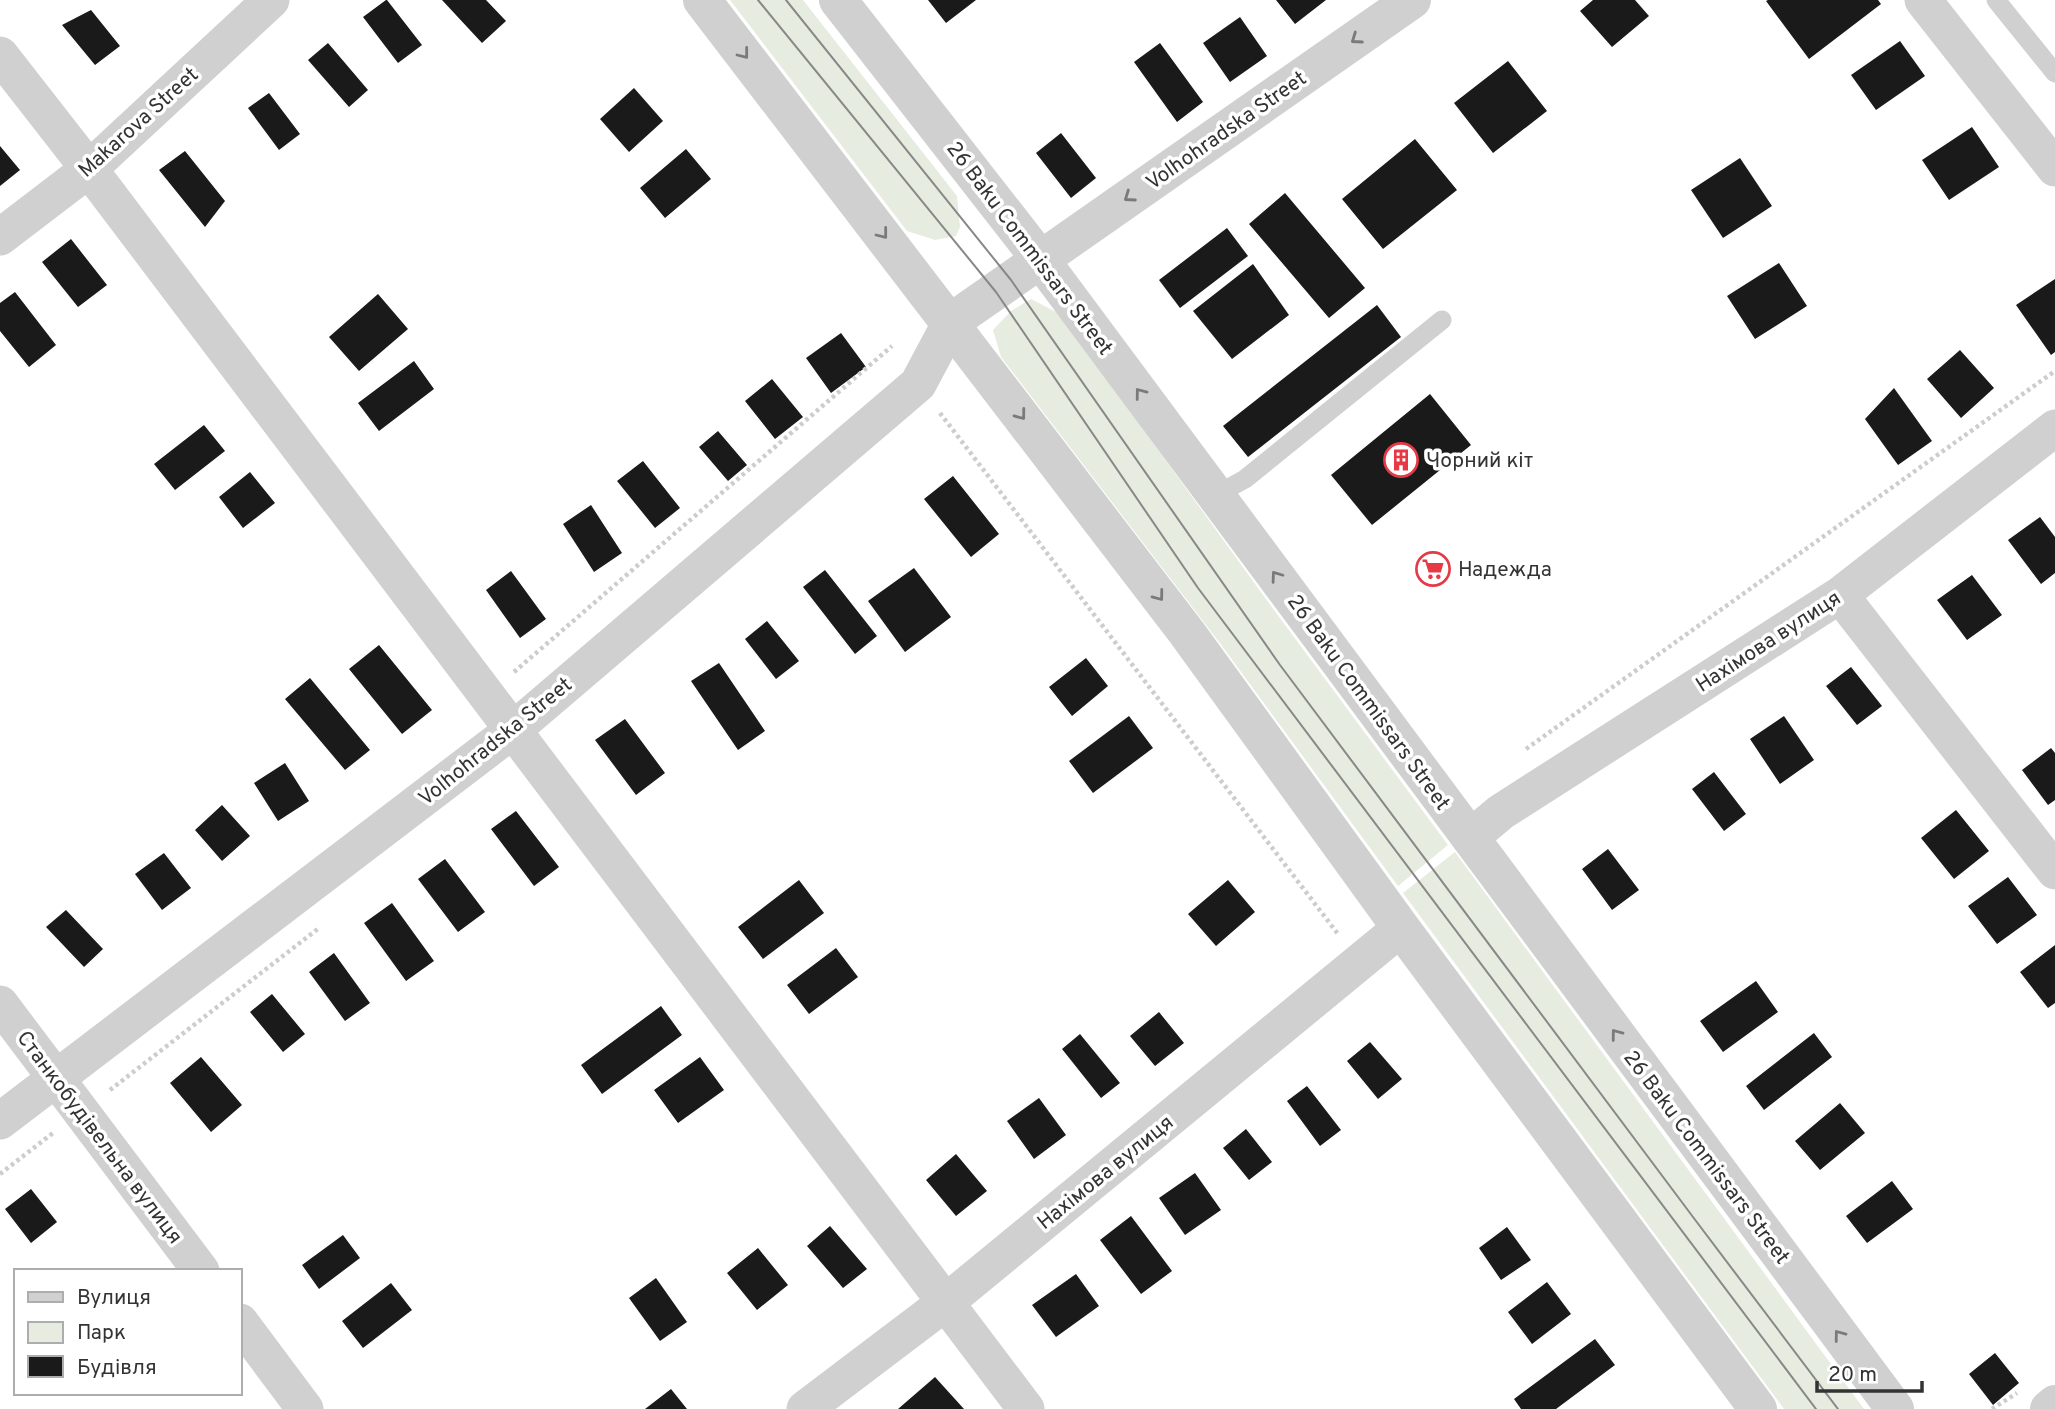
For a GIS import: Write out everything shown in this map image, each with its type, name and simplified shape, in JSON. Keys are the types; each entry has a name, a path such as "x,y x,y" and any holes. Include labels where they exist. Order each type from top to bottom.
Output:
{"street":[{"name":"Makarova Street","path":"0,237 89,169 271,0"},
{"path":"702,0 1187,633 1401,928 1758,1409"},
{"name":"26 Baku Commissars Street","path":"838,0 1040,259 1895,1409"},
{"name":"Volhohradska Street","path":"0,1121 513,730 918,384 951,322 1412,0"},
{"path":"1923,0 2055,168"},
{"path":"0,55 1026,1409"},
{"name":"Нахімова вулиця","path":"1470,838 1501,812 1840,595 2055,428"},
{"path":"1840,595 2055,871"},
{"name":"Нахімова вулиця","path":"805,1409 946,1303 1401,928"},
{"name":"Станкобудівельна вулиця","path":"0,1004 199,1269"},
{"path":"242,1325 305,1409"},
{"path":"2049,1409 2055,1404"}],"lane":[{"path":"1996,0 2055,73"},
{"path":"1216,495 1245,479 1442,320"}],"path":[{"path":"487,695 892,346"},
{"path":"1525,750 2055,371"},
{"path":"918,384 1360,962"},
{"path":"0,1174 319,928"}],"green space":[{"path":"730,0 803,0 957,196 960,227 956,236 935,240 907,231"},
{"path":"1031,299 1060,314 1448,845 1398,886 1222,646 1001,357 993,330 1011,311"},
{"path":"1455,852 1864,1409 1784,1409 1403,893"}],"building":[{"path":"386,0 422,45 398,63 363,17"},
{"path":"442,0 486,0 506,21 482,43"},
{"path":"928,0 976,0 946,23"},
{"path":"1276,0 1326,0 1295,24"},
{"path":"1593,0 1635,0 1649,16 1612,47 1580,11"},
{"path":"1878,0 1881,4 1809,59 1766,1"},
{"path":"91,10 120,46 95,65 62,25"},
{"path":"1240,17 1267,56 1230,82 1203,43"},
{"path":"1900,41 1925,76 1876,110 1851,75"},
{"path":"328,43 368,90 349,107 308,60"},
{"path":"1160,43 1203,102 1177,122 1134,62"},
{"path":"1508,61 1547,111 1493,153 1454,103"},
{"path":"634,88 663,121 629,152 600,119"},
{"path":"269,93 300,134 279,150 248,108"},
{"path":"1972,127 1999,167 1949,200 1922,160"},
{"path":"1061,133 1096,178 1071,198 1036,153"},
{"path":"1415,139 1457,190 1383,249 1342,199"},
{"path":"0,146 20,170 0,186"},
{"path":"686,149 711,179 665,218 640,188"},
{"path":"185,151 225,201 205,227 159,170"},
{"path":"1740,158 1772,206 1723,238 1691,190"},
{"path":"1285,193 1365,288 1329,318 1249,224"},
{"path":"1227,228 1248,256 1180,308 1159,280"},
{"path":"71,239 107,285 78,307 42,262"},
{"path":"1779,263 1807,306 1755,339 1727,296"},
{"path":"1253,264 1289,315 1232,359 1193,311"},
{"path":"2055,279 2055,352 2051,355 2016,305"},
{"path":"15,292 56,345 29,367 0,331 0,303"},
{"path":"378,294 408,329 359,371 329,337"},
{"path":"1377,305 1401,337 1248,457 1223,426"},
{"path":"841,333 866,367 831,393 806,358"},
{"path":"1960,350 1994,388 1961,418 1927,379"},
{"path":"414,361 434,389 379,431 358,403"},
{"path":"772,379 803,417 775,439 745,401"},
{"path":"1894,388 1932,441 1898,465 1865,419"},
{"name":"Чорний кіт","path":"1430,394 1471,445 1372,525 1331,475"},
{"path":"204,425 225,451 175,490 154,464"},
{"path":"718,431 747,465 728,481 699,447"},
{"path":"643,461 680,508 655,528 617,481"},
{"path":"250,472 275,503 243,528 219,497"},
{"path":"953,476 999,534 971,557 924,499"},
{"path":"591,505 622,553 594,572 563,524"},
{"path":"2040,517 2055,537 2055,573 2041,584 2008,540"},
{"path":"914,568 951,617 905,652 868,601"},
{"path":"825,570 877,636 855,654 803,587"},
{"path":"511,571 546,619 520,638 486,590"},
{"path":"1972,575 2002,615 1967,640 1937,600"},
{"path":"767,621 799,661 776,679 745,639"},
{"path":"379,645 432,710 402,734 349,669"},
{"path":"1086,658 1108,686 1072,716 1049,687"},
{"path":"719,663 765,731 738,750 691,681"},
{"path":"1851,667 1882,706 1857,725 1826,686"},
{"path":"310,678 370,750 345,770 285,699"},
{"path":"1129,716 1153,748 1093,793 1069,761"},
{"path":"1784,716 1814,760 1780,784 1750,739"},
{"path":"625,719 665,773 636,795 595,740"},
{"path":"2051,748 2055,753 2055,800 2048,805 2022,770"},
{"path":"285,763 309,801 278,821 254,783"},
{"path":"1714,772 1746,814 1724,831 1692,789"},
{"path":"222,805 250,836 222,861 195,830"},
{"path":"1956,810 1989,851 1954,879 1921,838"},
{"path":"516,811 559,867 534,886 491,829"},
{"path":"1608,849 1639,890 1612,910 1582,869"},
{"path":"164,853 191,888 162,910 135,874"},
{"path":"445,859 485,912 458,932 418,879"},
{"path":"2008,877 2037,915 1997,944 1968,906"},
{"path":"799,880 824,913 763,959 738,927"},
{"path":"1228,880 1255,912 1216,946 1188,914"},
{"path":"392,903 434,961 406,981 364,923"},
{"path":"66,910 103,949 84,967 46,927"},
{"path":"2055,945 2055,1003 2048,1008 2020,972"},
{"path":"836,948 858,977 809,1014 787,985"},
{"path":"334,953 370,1003 345,1021 309,972"},
{"path":"1756,981 1778,1012 1723,1052 1700,1021"},
{"path":"272,994 305,1034 283,1052 250,1012"},
{"path":"661,1006 682,1035 602,1094 581,1065"},
{"path":"1159,1012 1184,1043 1155,1066 1130,1036"},
{"path":"1814,1033 1832,1057 1764,1110 1746,1086"},
{"path":"1080,1034 1120,1083 1101,1098 1062,1049"},
{"path":"1370,1042 1402,1079 1378,1099 1347,1061"},
{"path":"201,1057 242,1105 211,1132 170,1083"},
{"path":"700,1057 724,1090 678,1123 654,1090"},
{"path":"1307,1086 1341,1130 1320,1146 1287,1101"},
{"path":"1039,1098 1066,1135 1034,1159 1007,1121"},
{"path":"1840,1103 1865,1133 1820,1170 1795,1141"},
{"path":"1246,1129 1272,1162 1249,1180 1223,1148"},
{"path":"956,1154 987,1191 956,1216 926,1180"},
{"path":"1195,1173 1221,1210 1185,1235 1159,1198"},
{"path":"1892,1181 1913,1209 1867,1243 1846,1216"},
{"path":"31,1189 57,1222 31,1243 5,1209"},
{"path":"1131,1216 1172,1271 1141,1294 1100,1240"},
{"path":"830,1226 867,1269 843,1288 807,1246"},
{"path":"1507,1227 1531,1260 1501,1280 1479,1248"},
{"path":"343,1235 360,1258 319,1289 302,1265"},
{"path":"758,1248 788,1285 757,1310 727,1273"},
{"path":"1076,1274 1099,1306 1056,1337 1032,1305"},
{"path":"656,1278 687,1322 660,1341 629,1298"},
{"path":"1547,1282 1571,1314 1532,1344 1508,1312"},
{"path":"391,1283 412,1310 363,1348 342,1321"},
{"path":"1595,1339 1615,1365 1556,1409 1521,1409 1514,1399"},
{"path":"1995,1353 2019,1383 1993,1405 1969,1374"},
{"path":"935,1377 964,1409 898,1409"},
{"path":"671,1389 687,1409 645,1409"}],"tram line":[{"path":"758,0 996,292 1198,588 1816,1409"},
{"path":"786,0 1011,280 1280,665 1838,1409"}],"place":[{"name":"Чорний кіт","path":"1401,460"},
{"name":"Надежда","path":"1433,569"}]}
